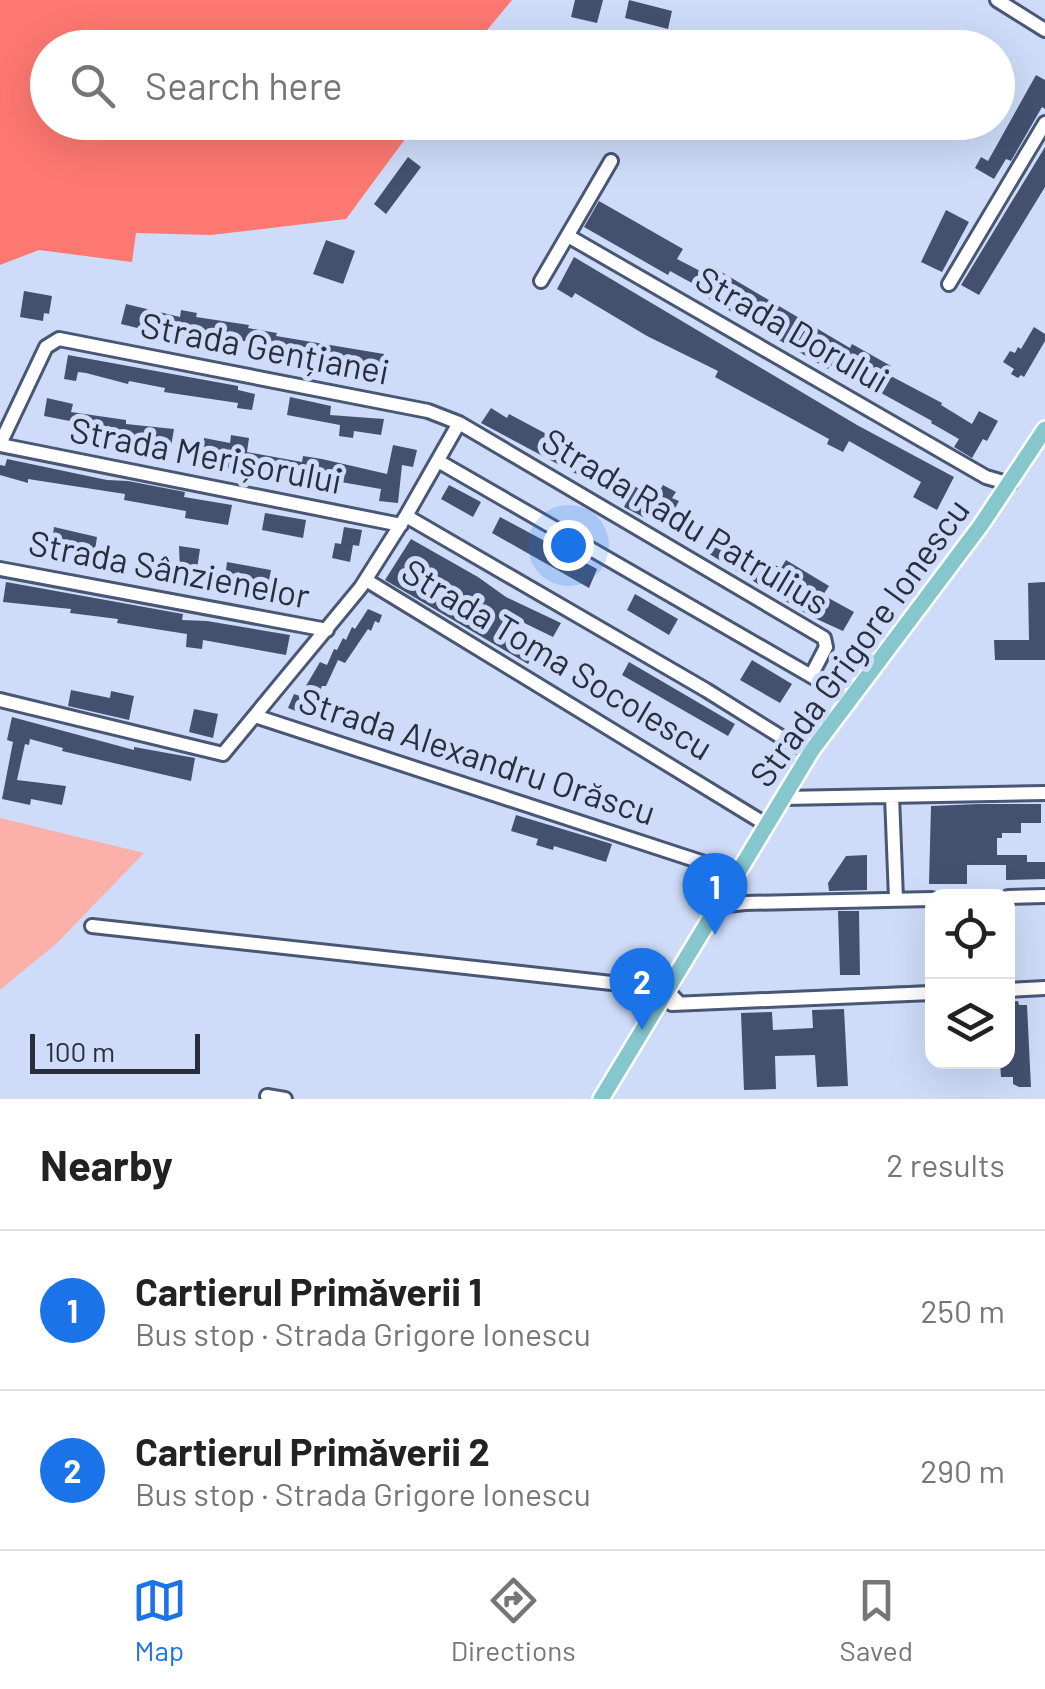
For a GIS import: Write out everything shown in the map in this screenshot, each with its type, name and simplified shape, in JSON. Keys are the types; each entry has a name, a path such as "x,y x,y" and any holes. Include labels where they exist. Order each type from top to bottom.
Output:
{"main road":[{"name":"Strada Grigore Ionescu","path":"601,1099 808,756 1006,491 1045,428"}],"street":[{"path":"997,0 1045,30"},
{"path":"949,284 1045,123"},
{"path":"541,282 611,161"},
{"name":"Strada Dorului","path":"568,236 1006,491"},
{"name":"Strada Gențianei","path":"0,445 46,347 59,339 428,411 459,423"},
{"path":"0,700 224,754 366,580 459,423"},
{"name":"Strada Radu Patrulius","path":"459,423 824,638 826,646 810,676 848,702"},
{"name":"Strada Merișorului","path":"0,445 404,521 706,690 808,756"},
{"path":"438,461 810,676"},
{"name":"Strada Sânzienelor","path":"0,569 327,630"},
{"name":"Strada Toma Socolescu","path":"366,580 767,825"},
{"name":"Strada Alexandru Orăscu","path":"255,716 738,874"},
{"path":"794,781 808,796"},
{"path":"783,798 1045,793"},
{"path":"892,796 896,900"},
{"path":"728,891 745,902"},
{"path":"1015,897 1045,896"},
{"path":"718,906 745,902 925,899"},
{"path":"92,926 555,979 639,986 648,982 666,990 679,1002"},
{"path":"1015,990 1045,988"},
{"path":"655,1008 679,1002 925,992"},
{"path":"267,1096 286,1099"}],"shaded area":[{"path":"0,0 512,0 487,30 30,30 30,140 404,140 346,219 211,235 136,233 132,262 39,250 0,265"},
{"path":"0,818 144,853 57,943 0,990"}],"building":[{"path":"575,0 603,0 597,23 571,17"},
{"path":"629,0 672,11 668,29 625,18"},
{"path":"1036,75 1045,80 1045,109 1042,107 1011,161 1006,159 994,179 975,168 981,157 988,161 1000,140 1015,140 1015,113"},
{"path":"1045,147 1045,187 979,295 961,285"},
{"path":"408,157 421,167 386,214 374,204"},
{"path":"599,201 683,249 677,259 708,275 713,267 850,348 852,344 891,366 887,374 972,424 979,411 998,421 987,441 983,439 972,458 954,447 959,439 932,421 830,365 828,369 698,292 701,288 670,271 668,275 584,227"},
{"path":"946,210 969,222 942,272 921,262"},
{"path":"326,240 355,251 343,284 313,274"},
{"path":"574,257 857,425 954,477 937,510 913,497 921,482 849,441 843,452 827,444 829,439 715,377 718,371 647,336 575,293 572,298 557,289"},
{"path":"24,291 52,296 49,314 44,313 43,321 20,317"},
{"path":"126,304 180,317 181,310 197,313 196,317 249,325 248,328 277,333 276,336 384,354 382,374 362,372 363,363 282,353 283,350 258,343 223,338 222,344 166,335 121,324"},
{"path":"1034,327 1045,334 1045,341 1024,377 1018,378 1011,374 1014,369 1003,362 1010,351 1021,349"},
{"path":"68,355 238,386 238,390 255,394 252,410 237,408 238,403 164,392 165,388 86,373 78,372 76,381 64,379"},
{"path":"290,397 331,406 330,415 384,419 381,435 354,431 353,438 339,436 340,425 287,415"},
{"path":"47,398 73,404 71,412 174,429 170,452 78,433 80,423 44,416"},
{"path":"491,408 554,438 580,453 577,458 656,497 663,485 676,492 672,498 679,501 673,512 695,525 686,539 670,529 673,524 646,510 643,517 624,507 627,501 481,423"},
{"path":"231,435 249,438 247,452 302,462 303,456 387,474 393,445 417,450 413,467 402,465 398,503 379,501 381,489 295,474 294,477 265,473 264,477 227,468 228,460 201,454 204,438 230,443"},
{"path":"7,459 185,492 184,497 232,505 228,525 185,518 186,511 124,500 125,494 28,479 28,483 0,475 0,465 5,466"},
{"path":"449,485 481,502 473,517 441,499"},
{"path":"265,513 306,520 303,538 262,530"},
{"path":"500,517 597,569 589,588 492,533"},
{"path":"715,526 753,554 781,568 786,560 829,586 823,595 854,612 843,631 810,616 703,550"},
{"path":"54,527 97,537 94,557 51,547"},
{"path":"344,527 362,530 359,546 353,545 350,562 332,558 335,543 341,544"},
{"path":"411,539 506,597 561,623 553,637 514,618 505,633 536,650 528,664 385,580"},
{"path":"179,546 200,549 196,576 180,573"},
{"path":"227,562 271,570 268,586 225,578"},
{"path":"6,582 183,614 182,620 290,635 286,655 203,640 202,649 186,647 187,634 70,613 71,609 3,602"},
{"path":"1045,582 1045,660 995,660 994,640 1029,640 1028,583"},
{"path":"635,594 678,619 669,635 627,610"},
{"path":"368,609 382,615 379,623 375,621 371,631 368,629 345,663 338,660 309,716 288,708 294,694 300,696 320,662 327,665 334,649 343,638 346,640"},
{"path":"752,660 792,684 780,703 740,680"},
{"path":"629,662 735,724 728,736 622,675"},
{"path":"71,690 110,698 111,691 134,696 129,720 68,706"},
{"path":"194,709 218,714 213,738 189,732"},
{"path":"12,717 134,750 195,758 191,781 62,751 63,748 30,739 29,745 25,744 17,780 66,786 62,805 31,799 30,805 2,799 13,742 7,740"},
{"path":"1041,804 1041,823 1021,823 1021,833 1002,833 1002,838 997,838 997,855 1027,855 1027,862 1045,862 1045,879 1006,880 1006,865 967,865 967,884 929,884 931,806"},
{"path":"516,815 612,844 606,862 554,846 553,850 536,845 538,839 511,831"},
{"path":"867,855 867,890 829,891 828,883 846,856"},
{"path":"838,911 859,911 860,975 840,975"},
{"path":"1015,1001 1027,1005 1031,1087 1013,1084 1013,1077 1001,1077 1000,1069 1015,1069"},
{"path":"844,1009 848,1086 817,1087 815,1055 775,1056 776,1089 744,1090 741,1013 772,1012 773,1030 813,1028 812,1010"}],"waterway":[{"path":"1015,983 1045,982"},
{"path":"706,996 925,986"}],"place":[{"name":"Cartierul Primăverii 1","path":"715,935"},
{"name":"Cartierul Primăverii 2","path":"642,1030"}]}
